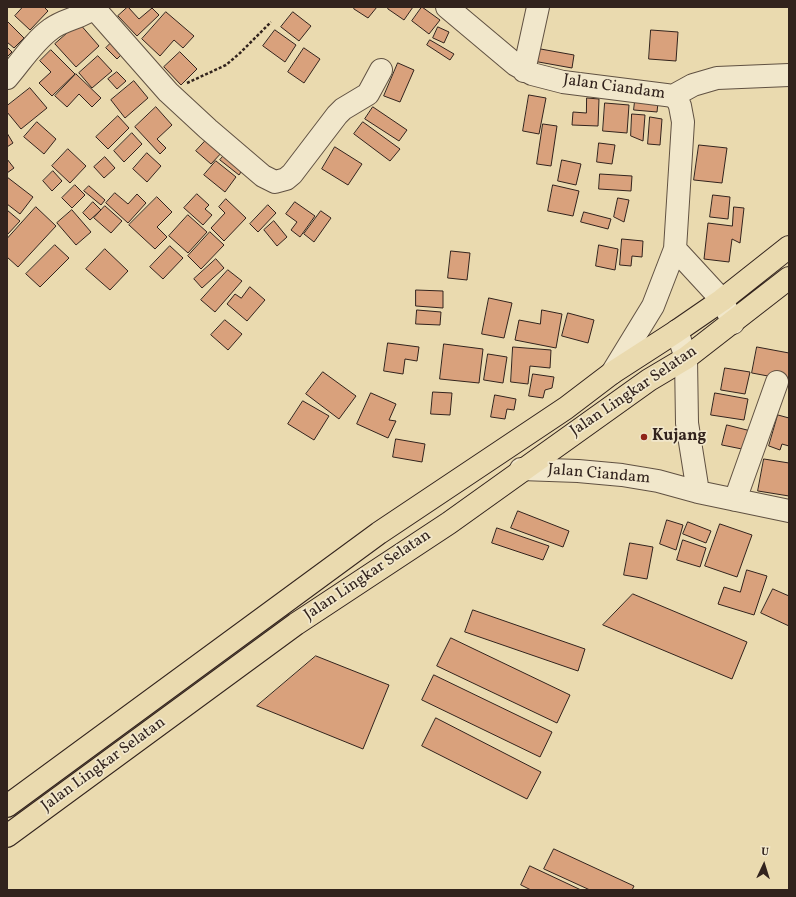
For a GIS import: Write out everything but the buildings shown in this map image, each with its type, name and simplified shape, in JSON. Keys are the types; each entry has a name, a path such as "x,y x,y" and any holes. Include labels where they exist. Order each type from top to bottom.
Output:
{"main road":[{"name":"Jalan Lingkar Selatan","path":"7,806 379,533 566,408 612,373 722,300 789,247"},
{"name":"Jalan Lingkar Selatan","path":"7,836 296,624 449,523 521,469 649,380 686,358 789,278"}],"street":[{"path":"7,78 39,40 51,29 95,7 168,92 208,129 263,176 270,180 281,181 292,174 337,115 368,94 381,70"},
{"name":"Jalan Ciandam","path":"447,7 524,71 544,78 563,82 673,96 680,106 683,122 675,249 653,306 612,373"},
{"path":"524,71 538,7"},
{"path":"673,96 693,85 717,78 789,75"},
{"path":"675,249 722,300 733,323"},
{"path":"677,331 686,358 687,423 698,492"},
{"path":"735,500 777,382"},
{"name":"Jalan Ciandam","path":"521,469 591,471 622,475 658,481 698,492 789,511"}],"path":[{"path":"168,92 226,65 240,53 270,22"}],"place":[{"name":"Kujang","path":"644,437"}]}
